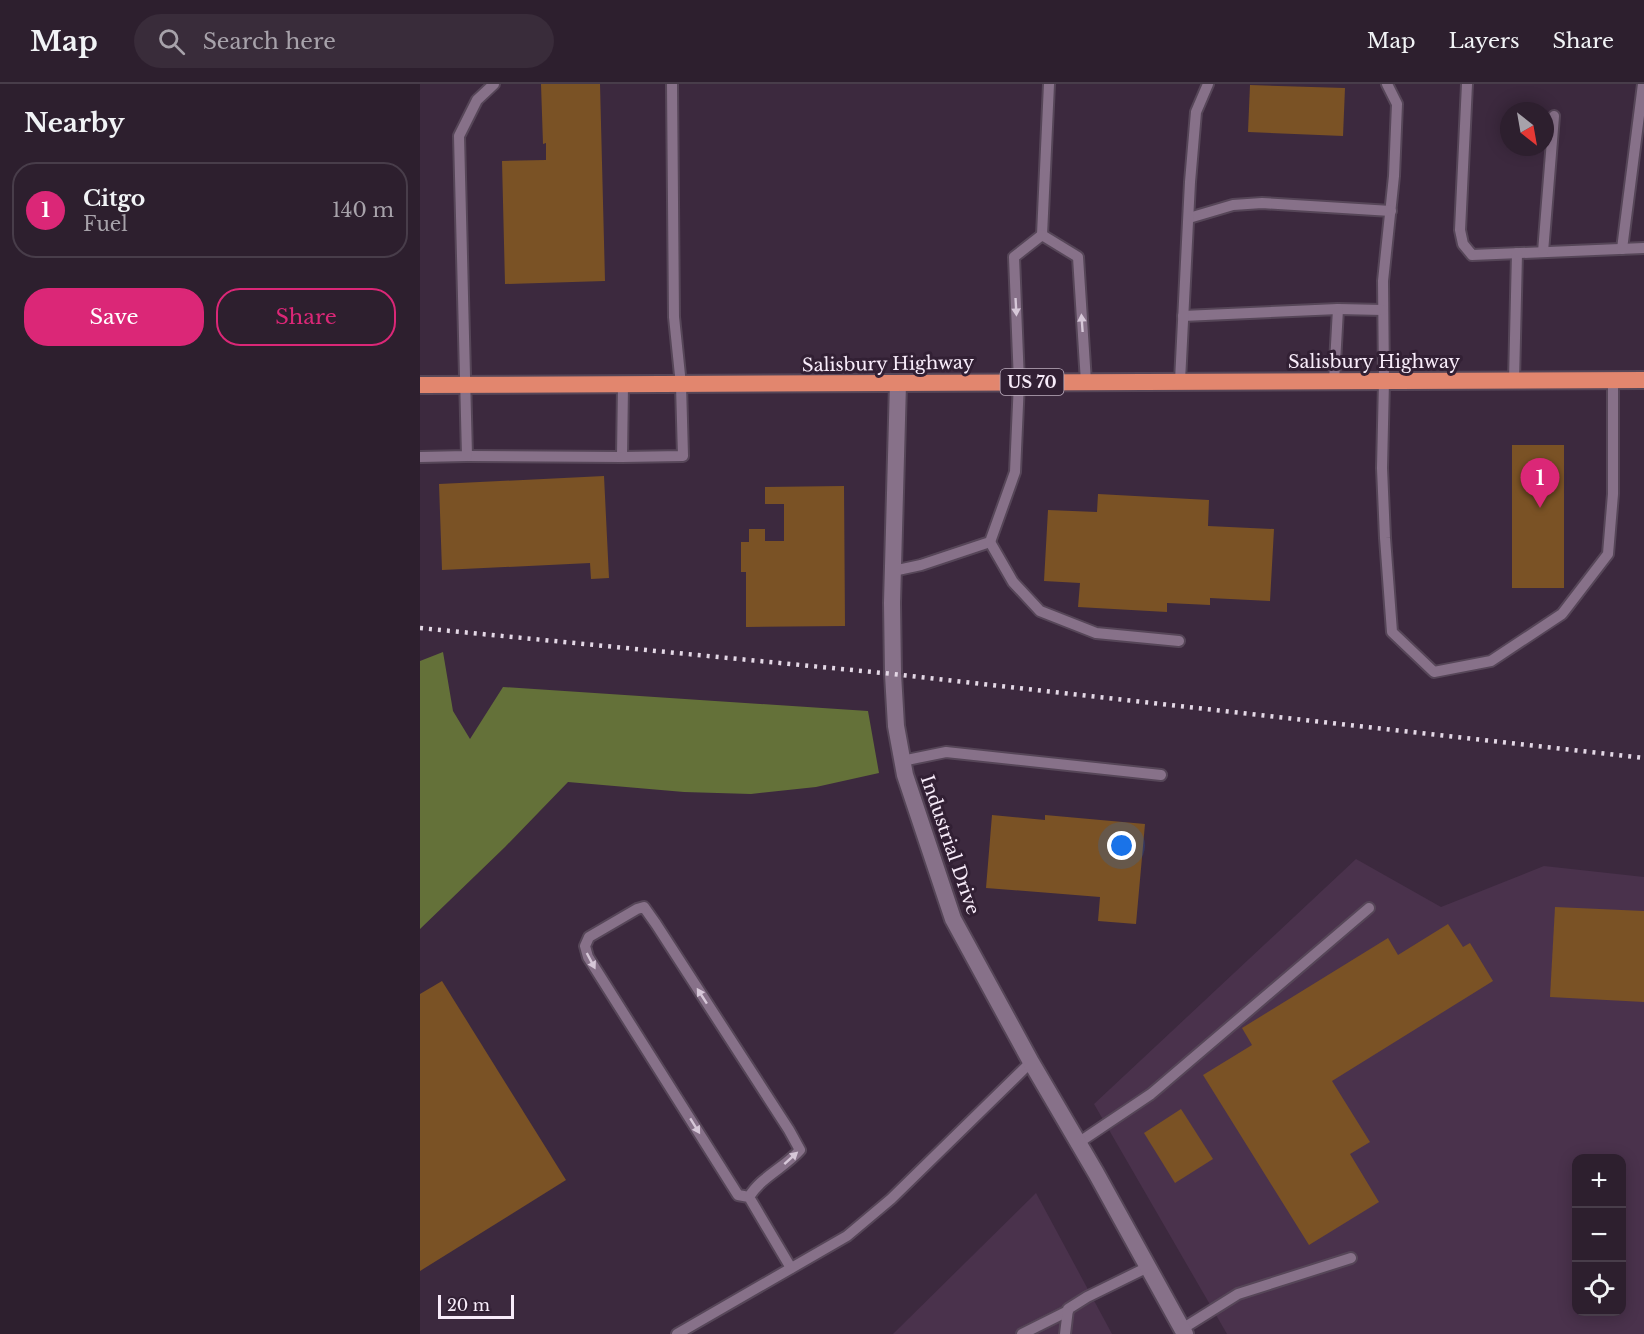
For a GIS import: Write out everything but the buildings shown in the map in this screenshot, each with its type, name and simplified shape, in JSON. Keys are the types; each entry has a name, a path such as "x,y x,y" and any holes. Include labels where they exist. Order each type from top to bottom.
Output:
{"highway":[{"name":"Salisbury Highway","path":"420,385 1644,380"}],"street":[{"name":"Industrial Drive","path":"898,383 893,571 894,684 896,726 905,775 953,919 1183,1331"}],"lane":[{"path":"467,456 459,136 477,100 494,84"},
{"path":"420,457 683,456 681,385 674,317 672,84"},
{"path":"1049,84 1042,235 1014,257 1019,382 1015,472 990,542 1013,582 1040,611 1096,633 1179,641"},
{"path":"1180,381 1190,182 1196,112 1208,84"},
{"path":"1387,84 1397,104 1394,176 1383,280 1384,538 1392,632 1434,672 1491,661 1562,614 1608,554 1613,494 1612,380"},
{"path":"1467,84 1460,230 1463,244 1472,255 1644,248"},
{"path":"1622,249 1643,84"},
{"path":"1543,252 1551,156"},
{"path":"1189,218 1233,205 1262,203 1391,211"},
{"path":"1042,235 1078,257 1086,382"},
{"path":"1514,381 1517,253"},
{"path":"1183,316 1338,309 1383,310"},
{"path":"1334,381 1338,309"},
{"path":"622,457 623,385"},
{"path":"893,571 921,565 990,542"},
{"path":"902,761 946,752 1161,775"},
{"path":"749,1197 755,1187 800,1150 656,924 644,907 637,909 589,937 585,946 588,957 738,1195 749,1197 791,1268"},
{"path":"1078,1143 1151,1095 1369,908"},
{"path":"677,1334 847,1236 891,1199 1031,1062"},
{"path":"1183,1331 1238,1294 1351,1258"},
{"path":"1022,1334 1068,1311 1087,1297 1148,1267"},
{"path":"1065,1334 1068,1311"}],"shaded area":[{"path":"1356,859 1441,907 1544,866 1644,877 1644,1334 1227,1334 1094,1104"},
{"path":"1036,1193 1112,1334 893,1334"}],"green space":[{"path":"443,652 453,711 470,739 503,687 868,711 879,773 816,787 751,794 684,792 568,782 420,929 420,661"}],"railway":[{"path":"420,628 893,674 1644,758"}],"place":[{"name":"Citgo","path":"1540,508"}]}
